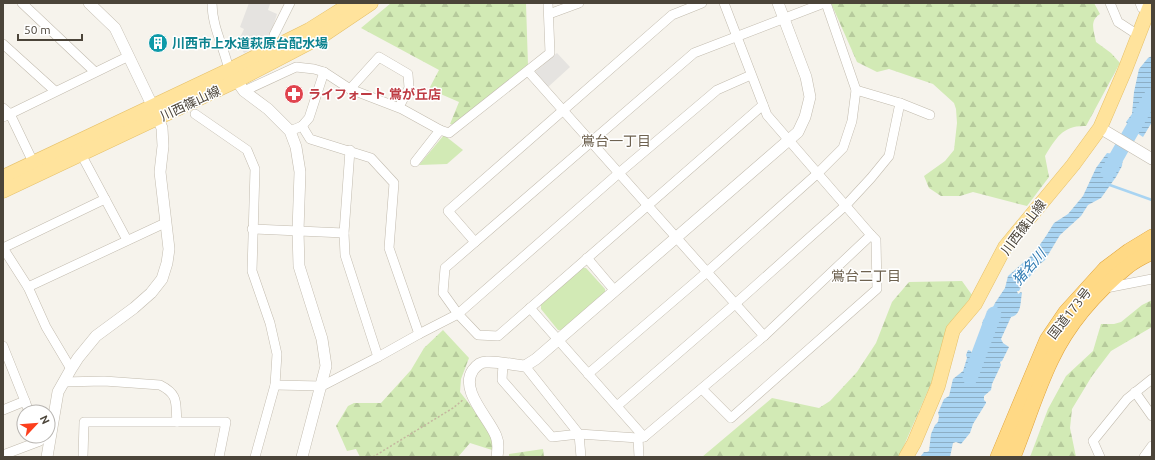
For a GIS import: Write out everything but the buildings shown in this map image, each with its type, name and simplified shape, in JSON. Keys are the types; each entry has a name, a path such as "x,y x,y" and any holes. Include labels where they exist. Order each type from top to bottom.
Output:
{"highway":[{"name":"国道173号","path":"998,457 1047,340 1058,323 1082,293 1105,269 1129,251 1152,237"},
{"name":"国道173号","path":"1013,457 1052,359 1071,327 1081,313 1104,288 1130,265 1152,252"}],"main road":[{"name":"川西篠山線","path":"236,81 308,30 352,3"},
{"name":"川西篠山線","path":"3,177 33,162 155,112 236,81 322,36 371,3"},
{"name":"川西篠山線","path":"906,457 914,443 938,386 952,330 975,304 1005,247 1073,165 1105,130 1138,35 1146,6"},
{"name":"川西篠山線","path":"3,191 81,154 155,112"}],"street":[{"path":"22,3 94,72"},
{"path":"212,3 214,25 236,81 290,131 296,147 300,172 298,266 322,339 326,366 322,386 302,457"},
{"path":"274,35 290,3"},
{"path":"236,81 296,67 314,69 324,72 350,88 399,108 440,130 449,133 550,53 548,3"},
{"path":"549,14 580,3"},
{"path":"475,242 448,211 672,15 702,3"},
{"path":"702,389 731,418 878,288 876,240 767,114 724,3"},
{"path":"497,457 499,444 496,436 471,393 469,382 470,377 476,367 485,362 525,366 559,340 798,132 805,117 810,97 806,77 778,3"},
{"path":"588,374 707,272 818,173 843,148 852,121 856,90 825,3 694,53 445,268 443,293 458,314 478,335 498,336 763,105"},
{"path":"1110,3 1118,22 1138,35"},
{"path":"54,404 63,382 78,358 96,336 134,308 151,293 162,279 167,264 169,249 160,172 163,146 162,128 115,28 94,5"},
{"path":"3,44 54,91"},
{"path":"33,162 5,113 129,56"},
{"path":"350,88 379,57 408,74 409,88 399,108"},
{"path":"528,71 764,336"},
{"path":"290,131 302,126 309,118 324,72"},
{"path":"275,385 322,386 458,314 619,173 717,90 751,75"},
{"path":"856,90 900,103 930,115"},
{"path":"617,406 736,304 846,205 872,178 889,156 900,103"},
{"path":"195,114 247,150 254,169 252,271 270,323 277,354 275,385 255,457"},
{"path":"302,126 310,139 350,150 371,158 394,183 389,248 419,334"},
{"path":"415,162 440,130"},
{"path":"1105,130 1152,159"},
{"path":"350,150 344,233 345,254 378,357"},
{"path":"81,154 127,240"},
{"path":"71,369 46,327 28,287 3,248 105,199"},
{"path":"28,287 166,223"},
{"path":"252,229 344,233"},
{"path":"503,364 502,380 552,437 579,434 641,437 702,389 764,336 871,235"},
{"path":"587,258 615,291"},
{"path":"1104,288 1152,279"},
{"path":"530,308 617,406 641,437 639,457"},
{"path":"3,346 27,404"},
{"path":"525,366 579,434 581,457"},
{"path":"1100,457 1093,441 1127,399 1152,379"},
{"path":"63,382 104,381 160,385 167,388 176,401 177,422"},
{"path":"1135,392 1152,416"},
{"path":"3,410 26,401"},
{"path":"83,457 84,422 226,422 219,457"},
{"path":"3,455 34,444"},
{"path":"44,444 47,457"},
{"path":"1144,457 1152,446"}],"path":[{"path":"373,457 453,408 471,393"}],"green space":[{"path":"391,3 526,3 528,66 455,125 450,124 459,102 429,89 439,70 361,28"},
{"path":"831,3 1094,3 1100,14 1093,23 1096,42 1111,53 1120,63 1086,126 1078,126 1066,130 1057,138 1045,156 1049,177 1027,206 973,192 960,196 941,196 929,188 924,176 945,161 954,150 957,123 954,103 933,84 889,69 877,72 857,62"},
{"path":"444,135 463,150 447,164 419,165"},
{"path":"581,268 586,268 605,289 605,293 562,330 558,330 541,309 541,304"},
{"path":"962,281 972,295 945,335 936,372 899,457 702,457 772,398 819,408 830,401 857,372 876,343 892,302 909,282"},
{"path":"1152,300 1152,327 1111,351 1092,376 1072,409 1070,428 1076,457 1030,457 1048,409 1066,376 1093,351 1101,324 1114,324 1121,322 1142,305"},
{"path":"443,330 469,358 461,379 460,392 492,433 492,450 470,443 458,457 360,457 356,449 347,451 336,426 348,406 354,403 381,403 411,370 424,348"},
{"path":"543,449 544,457 509,457 509,454"}],"shaded area":[{"path":"249,3 270,4 268,10 277,14 268,42 244,53 238,42 244,29 240,27"},
{"path":"557,53 570,67 548,87 535,72"}],"water":[{"path":"1152,56 1152,122 1143,137 1131,129 1126,122 1132,114 1134,92 1139,69 1148,58"},
{"path":"1107,153 1123,157 1122,166 1116,177 1101,198 1088,205 1081,216 1060,235 1045,260 1036,267 1036,270 1022,285 1019,291 1017,291 1018,294 1021,292 1022,293 1019,311 1015,316 1011,317 1001,339 1003,343 1009,347 1002,361 1000,362 1001,365 992,384 991,390 984,396 986,403 973,424 970,433 961,444 956,442 953,443 950,457 920,457 924,452 929,451 931,434 938,422 938,413 944,399 949,396 953,379 963,371 968,350 971,351 976,359 978,358 978,354 981,355 985,352 982,342 983,339 989,335 983,329 981,330 983,320 990,313 1005,288 1008,276 1034,253 1054,223 1068,214 1083,196 1096,168"}],"waterway":[{"name":"猪名川","path":"1108,172 1152,95"},
{"path":"1107,184 1152,200"},
{"name":"猪名川","path":"970,378 994,314"}],"place":[{"name":"川西市上水道萩原台配水場","path":"158,43"},
{"name":"ライフォート 鴬が丘店","path":"294,94"}],"district":[{"name":"鴬台一丁目","path":"616,141"},
{"name":"鴬台二丁目","path":"866,276"}]}
